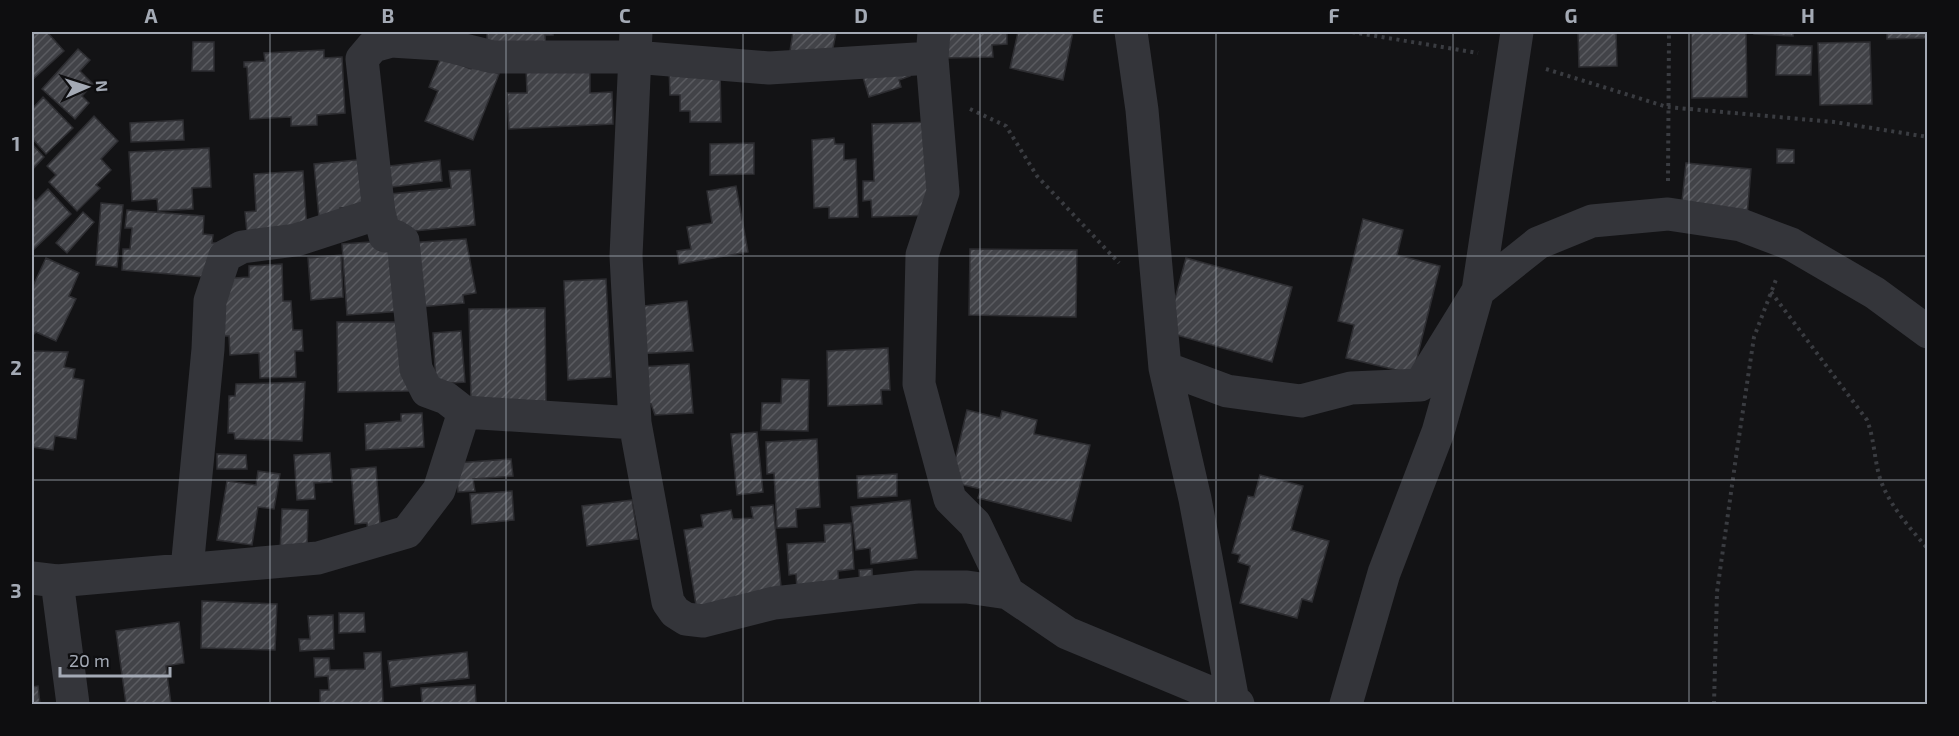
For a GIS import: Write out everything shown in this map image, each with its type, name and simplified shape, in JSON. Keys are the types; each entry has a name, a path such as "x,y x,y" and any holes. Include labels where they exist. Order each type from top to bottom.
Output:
{"street":[{"path":"1131,32 1142,110 1166,368 1236,703"},
{"path":"634,423 464,412 446,398 427,391 416,369 403,241 395,236 384,236 379,213 363,59 373,46 391,41 440,44 493,57 635,44 769,68 933,45 943,192 922,255 920,384 950,499 975,524 1008,593"},
{"path":"635,44 626,256 634,423 668,602 675,612 686,619 703,621 774,603 917,587 967,587 1008,593 1067,633 1236,703"},
{"path":"1346,705 1384,573 1438,432 1478,291 1515,45"},
{"path":"187,569 208,349 210,301 225,256 242,247 296,240 379,213"},
{"path":"1166,368 1227,391 1301,401 1351,388 1420,385 1478,291 1538,243 1592,221 1668,214 1741,225 1791,244 1875,294 1928,332"},
{"path":"73,705 44,580 318,558 407,532 439,490 464,412"}],"path":[{"path":"1352,32 1515,45 1667,107 1834,122 1928,137"},
{"path":"1668,214 1669,32"},
{"path":"964,106 1006,126 1037,176 1120,265"},
{"path":"1714,705 1717,592 1754,338 1791,244"},
{"path":"1771,292 1867,420 1874,436 1880,477 1896,510 1928,549"}],"building":[{"path":"32,32 47,32 64,51 32,80"},
{"path":"487,32 553,32 553,35 545,35 546,53 487,54"},
{"path":"793,32 836,33 831,58 790,51"},
{"path":"946,32 1007,32 1007,44 992,45 993,57 946,58"},
{"path":"1018,32 1073,32 1063,80 1010,68"},
{"path":"1578,32 1616,32 1617,66 1579,67"},
{"path":"1691,32 1746,32 1747,97 1692,98"},
{"path":"1754,32 1793,32 1793,36 1754,34"},
{"path":"1887,32 1928,32 1928,38 1887,39"},
{"path":"193,42 214,42 214,71 192,71"},
{"path":"1870,42 1872,104 1820,105 1818,43"},
{"path":"1777,45 1812,46 1811,75 1776,75"},
{"path":"78,49 90,60 80,71 93,84 82,96 89,103 75,119 42,89"},
{"path":"324,50 324,58 342,57 345,113 317,115 317,125 291,126 291,117 250,119 247,67 244,67 244,62 265,61 264,53"},
{"path":"441,57 471,69 474,63 499,74 473,140 425,121 438,91 429,87"},
{"path":"906,61 910,76 899,80 901,87 869,97 862,74"},
{"path":"590,66 590,93 612,92 613,124 509,129 507,93 527,93 526,68"},
{"path":"669,67 720,67 721,122 690,122 690,111 680,111 680,95 670,95"},
{"path":"43,97 73,128 46,154 32,138 32,109"},
{"path":"94,116 118,141 101,159 111,170 96,185 100,188 77,211 49,182 56,175 47,166"},
{"path":"183,120 184,140 131,142 130,123"},
{"path":"932,122 935,215 872,217 871,200 863,201 863,181 874,181 872,124"},
{"path":"834,138 835,144 844,144 844,160 856,159 858,217 829,218 829,207 814,208 812,140"},
{"path":"754,143 754,174 710,175 710,144"},
{"path":"32,144 44,157 32,170"},
{"path":"209,148 211,187 192,188 193,209 158,211 157,199 132,201 129,152"},
{"path":"1777,149 1794,150 1794,163 1777,163"},
{"path":"367,159 371,206 340,208 340,217 319,218 314,164"},
{"path":"440,160 442,181 384,188 382,167"},
{"path":"1686,163 1751,169 1747,217 1681,211"},
{"path":"470,170 475,225 394,233 390,194 451,188 449,171"},
{"path":"303,171 307,229 247,233 245,212 256,211 254,174"},
{"path":"736,186 748,252 679,264 677,251 691,249 687,227 712,223 707,191"},
{"path":"48,189 71,214 32,251 32,197 36,201"},
{"path":"101,203 123,205 117,267 96,265"},
{"path":"127,210 204,216 203,234 213,235 212,243 217,243 217,278 122,270 123,249 130,249 132,228 125,228"},
{"path":"83,212 94,222 67,253 56,243"},
{"path":"1363,219 1403,230 1397,255 1440,266 1413,374 1346,358 1354,325 1338,321"},
{"path":"466,239 476,293 463,295 464,303 420,307 407,243"},
{"path":"399,240 404,311 347,315 342,244"},
{"path":"970,249 1077,250 1076,317 969,315"},
{"path":"341,255 343,297 311,300 308,258"},
{"path":"46,258 79,273 69,296 76,299 56,341 36,332 32,336 32,288"},
{"path":"1186,258 1292,287 1272,362 1166,332"},
{"path":"282,264 283,301 291,301 293,330 302,330 303,351 295,351 296,377 260,378 259,353 230,355 229,336 222,336 220,279 249,277 249,266"},
{"path":"606,279 611,377 568,380 564,281"},
{"path":"687,301 693,351 635,354 644,306"},
{"path":"545,308 546,401 471,403 469,309"},
{"path":"337,322 409,322 410,391 338,392"},
{"path":"461,331 465,382 436,384 433,333"},
{"path":"888,348 890,390 881,390 882,404 828,406 827,351"},
{"path":"32,351 68,352 64,367 75,369 73,378 84,380 76,439 55,436 53,450 32,447"},
{"path":"689,364 693,413 655,415 651,404 641,402 639,367"},
{"path":"782,379 809,380 808,431 761,430 762,403 781,403"},
{"path":"305,382 302,441 235,439 234,433 228,433 229,396 235,396 236,384"},
{"path":"967,410 1000,418 1002,411 1037,420 1034,434 1090,445 1071,521 978,498 981,489 950,482"},
{"path":"422,413 424,447 366,450 365,424 401,421 401,414"},
{"path":"757,432 763,492 737,495 731,434"},
{"path":"817,439 820,507 796,509 797,527 777,528 774,473 767,474 766,442"},
{"path":"330,453 332,482 314,483 315,499 297,500 294,455"},
{"path":"217,454 246,455 247,469 217,469"},
{"path":"511,459 513,476 473,479 475,491 458,492 456,463"},
{"path":"376,467 381,536 368,537 367,523 355,524 351,469"},
{"path":"258,471 280,474 274,509 258,507 252,545 217,540 227,481 256,485"},
{"path":"897,474 897,496 858,498 857,476"},
{"path":"1260,475 1303,486 1291,530 1329,541 1312,602 1302,599 1297,618 1240,603 1250,566 1238,562 1240,555 1232,553 1248,496 1254,497"},
{"path":"512,491 514,520 472,524 470,494"},
{"path":"632,500 638,539 587,546 582,506"},
{"path":"910,500 917,558 871,564 870,548 856,550 851,507"},
{"path":"773,505 783,607 699,624 684,530 703,527 701,515 731,510 733,519 753,518 751,507"},
{"path":"282,509 308,510 307,553 280,552"},
{"path":"851,523 854,569 838,571 839,587 797,589 796,574 789,575 787,544 825,542 824,525"},
{"path":"872,569 873,585 860,586 859,570"},
{"path":"202,601 277,604 275,650 201,648"},
{"path":"339,613 364,613 365,632 339,633"},
{"path":"333,615 334,649 300,651 299,639 310,639 308,616"},
{"path":"179,622 184,663 166,666 171,704 126,704 116,631"},
{"path":"381,652 383,703 320,704 320,690 329,690 328,676 315,677 314,658 329,658 330,670 365,669 364,653"},
{"path":"467,652 469,678 391,687 388,661"},
{"path":"475,685 476,704 422,704 421,688"},
{"path":"38,686 40,704 32,704 32,687"}]}
